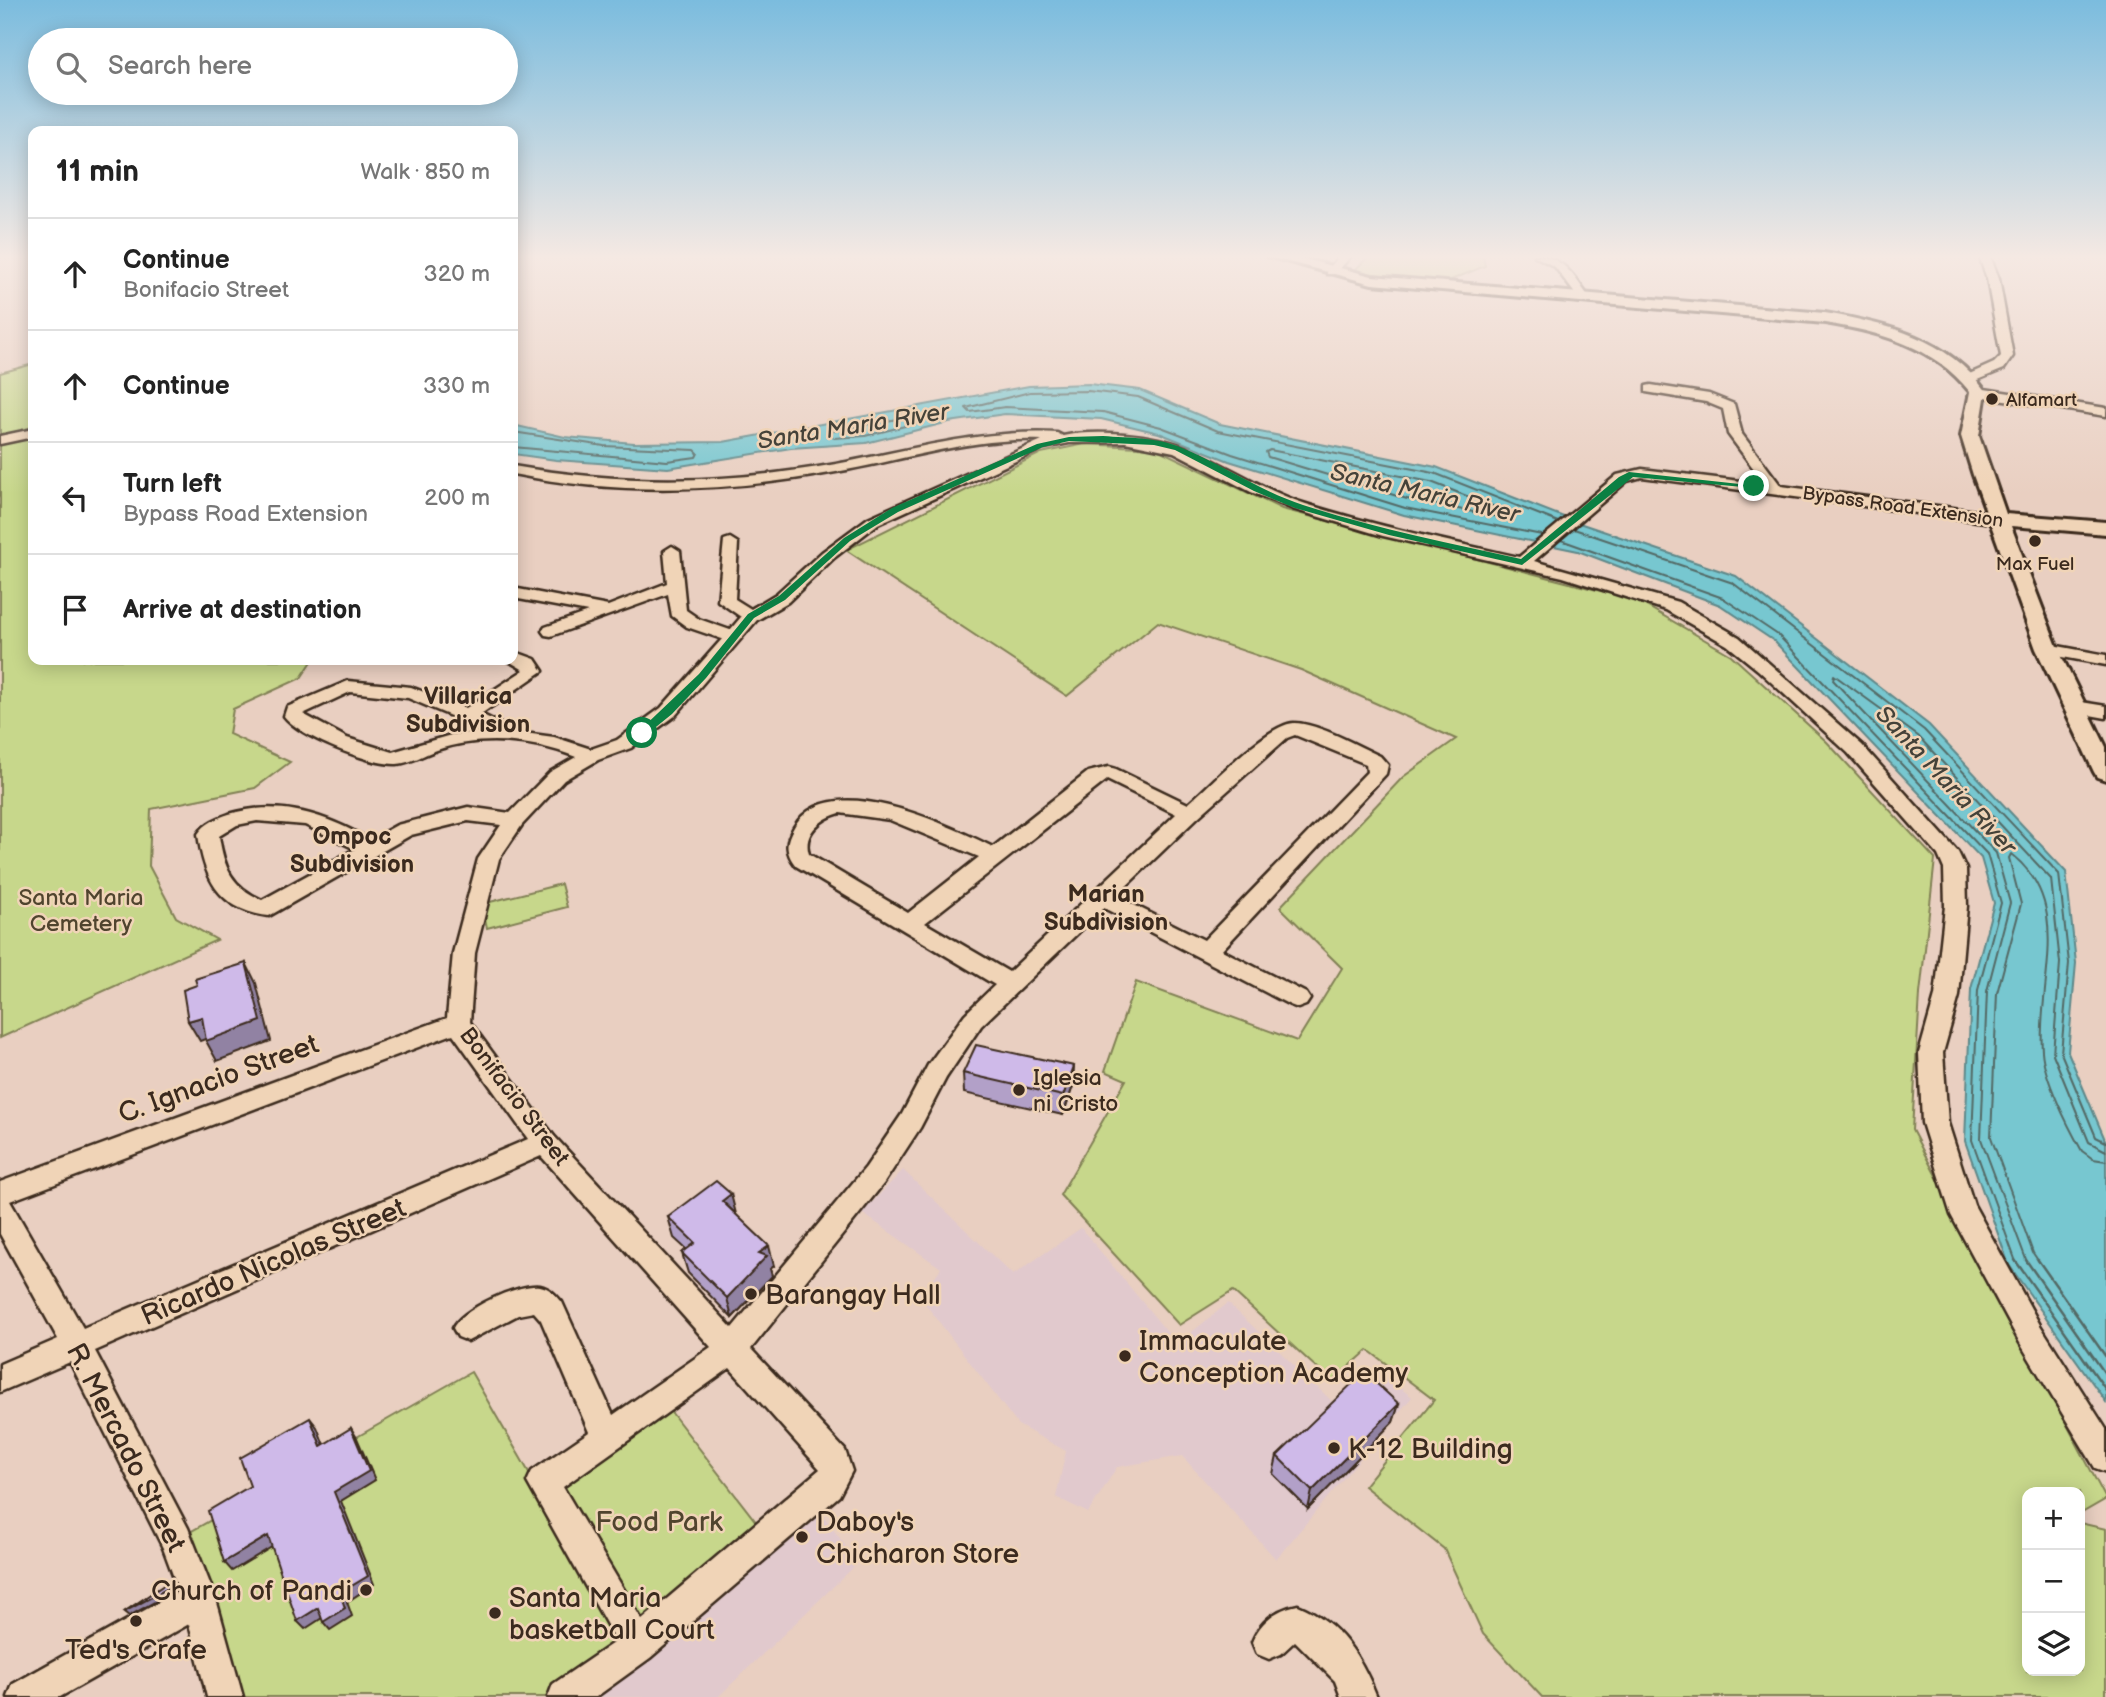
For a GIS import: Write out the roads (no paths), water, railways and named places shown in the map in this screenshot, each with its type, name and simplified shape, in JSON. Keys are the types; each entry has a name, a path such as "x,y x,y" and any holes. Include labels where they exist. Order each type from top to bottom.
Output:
{"main road":[{"path":"1902,335 1939,354 1974,385 1970,436 2047,649 2106,772"},
{"name":"Bypass Road Extension","path":"2000,519 2106,528"}],"street":[{"path":"1974,385 1999,366 2007,356 2003,335"},
{"path":"1974,385 2106,412"},
{"path":"1651,389 1709,398 1729,407 1735,434 1775,488"},
{"path":"2090,408 2106,395"},
{"path":"0,440 28,434"},
{"path":"518,471 619,487 680,486 835,468 1002,434 1069,439 1125,438 1178,449 1256,489 1298,506 1389,533 1528,558 1638,593 1672,606 1733,641 1855,750 1947,852 1955,869 1956,906 1947,996 1931,1053 1935,1123 1961,1207 2030,1334 2106,1457"},
{"name":"Bonifacio Street","path":"638,1646 828,1485 836,1471 834,1461 545,1143 458,1023 464,953 489,859 515,820 557,776 591,755 624,744 668,712 751,616 782,598 828,555 873,521 1040,445 1069,439"},
{"name":"Bypass Road Extension","path":"1528,558 1622,478 1642,473 2000,519"},
{"path":"730,543 726,601 751,616"},
{"path":"672,551 678,612 682,617 734,637"},
{"path":"551,631 675,586"},
{"path":"518,594 609,611"},
{"path":"2047,649 2106,660"},
{"path":"468,715 534,671 529,663 518,658"},
{"path":"515,738 468,715 411,693 348,686 305,704 294,711 293,716 323,734 393,759 445,743 515,738 562,744 591,755"},
{"path":"2075,707 2106,712"},
{"path":"566,1697 638,1646 543,1482 733,1349 875,1175 911,1121 959,1037 1009,983 1190,813 1286,730 1305,731 1373,760 1378,765 1376,774 1206,952"},
{"path":"908,925 1102,773 1109,773 1190,813"},
{"path":"994,856 931,825 891,813 837,807 822,808 804,827 795,845 796,852 803,861 1009,983"},
{"path":"370,849 312,820 288,816 230,820 208,834 216,875 235,895 260,908 280,904 404,830 434,820 468,814 515,820"},
{"path":"1101,897 1298,999"},
{"name":"C. Ignacio Street","path":"0,1193 458,1023"},
{"name":"Ricardo Nicolas Street","path":"0,1378 545,1143"},
{"name":"R. Mercado Street","path":"0,1209 77,1345 176,1540 199,1599 225,1697"},
{"path":"468,1328 518,1301 540,1299 552,1311 607,1438"},
{"path":"26,1697 199,1599"},
{"path":"1269,1642 1287,1624 1298,1622 1348,1669 1359,1697"}],"water":[{"name":"Santa Maria River","path":"1089,384 1140,390 1220,424 1436,467 1579,523 1736,576 1929,725 2066,872 2076,963 2068,1052 2106,1142 2106,1402 2009,1265 1965,1141 1971,989 1994,903 1981,858 1774,641 1720,605 1578,551 1404,515 1229,461 1159,433 1101,419 1005,414 949,422 866,443 791,448 668,468 518,455 518,426 565,437 634,443 723,442 1029,386"}],"place":[{"name":"Alfamart","path":"1992,399"},
{"name":"Max Fuel","path":"2035,541"},
{"name":"Iglesia ni Cristo","path":"1019,1090"},
{"name":"Barangay Hall","path":"751,1294"},
{"name":"Immaculate Conception Academy","path":"1125,1356"},
{"name":"K-12 Building","path":"1334,1448"},
{"name":"Daboy's Chicharon Store","path":"802,1537"},
{"name":"Church of Pandi","path":"366,1590"},
{"name":"Santa Maria basketball Court","path":"495,1613"},
{"name":"Ted's Crafe","path":"136,1621"}],"district":[{"name":"Villarica Subdivision","path":"468,710"},
{"name":"Ompoc Subdivision","path":"352,850"},
{"name":"Marian Subdivision","path":"1106,908"}],"park label":[{"name":"Santa Maria Cemetery","path":"81,910"},
{"name":"Food Park","path":"659,1521"}]}
